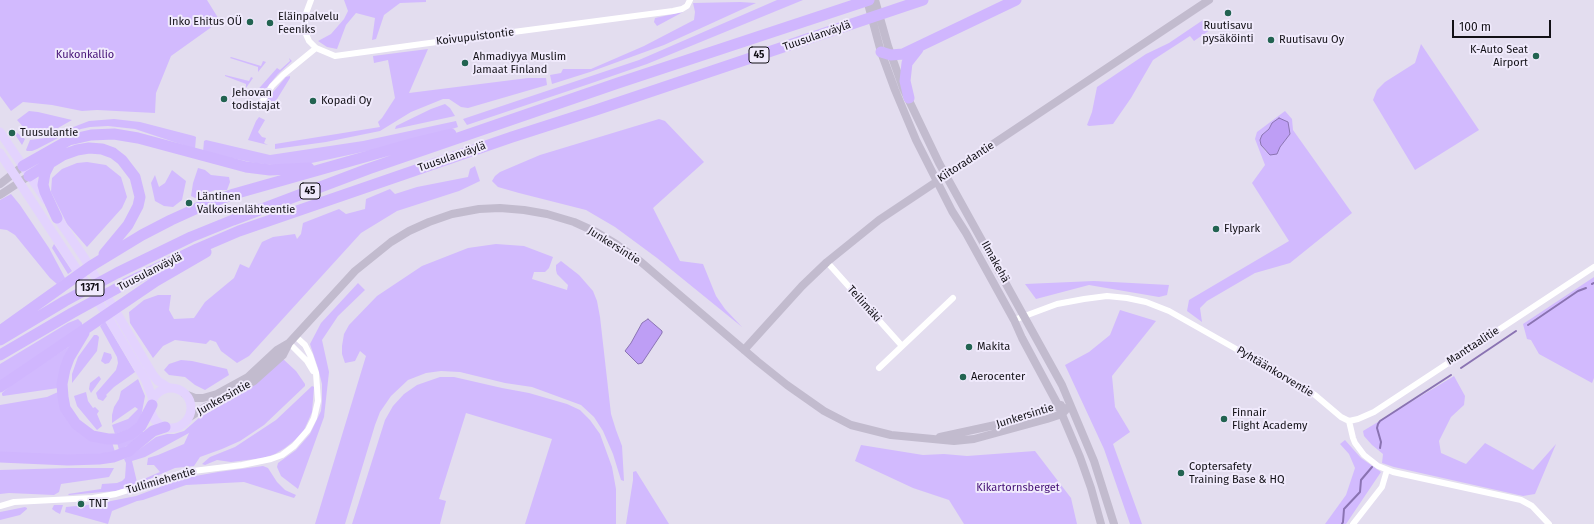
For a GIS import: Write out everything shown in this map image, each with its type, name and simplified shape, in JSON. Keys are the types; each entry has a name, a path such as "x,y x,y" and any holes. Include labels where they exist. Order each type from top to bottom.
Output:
{"highway":[{"name":"Tuusulanväylä","path":"0,340 65,301 117,273 192,237 233,220 368,169 626,80 868,0"},
{"name":"Tuusulanväylä","path":"0,355 123,285 197,249 239,231 505,139 596,110 922,0"},
{"path":"885,50 903,54 1016,0"},
{"path":"909,98 905,81 907,64 919,47"},
{"path":"0,331 105,256 165,223 204,205 234,194 414,143 508,121"},
{"path":"24,175 69,140 91,135 114,134 138,138 246,167 270,170 334,166"},
{"path":"24,175 63,155 89,148 102,149 113,153 122,160 135,177 140,197 134,216 105,256"},
{"path":"51,162 45,173 43,185 57,218"},
{"path":"0,387 130,298 239,231"},
{"path":"88,327 69,358 62,384 65,408 76,424 92,436 117,439 131,434 141,426 152,402"},
{"path":"0,457 68,460 113,457 129,451 153,431 165,427"}],"main road":[{"name":"Ilmakehä","path":"868,0 903,110 944,197 1014,320 1058,405 1082,463 1101,524"},
{"name":"Ilmakehä","path":"875,0 885,50 939,163 1062,385 1094,461 1114,524"},
{"name":"Kiitoradantie","path":"744,350 802,286 827,262 885,216 1209,0"},
{"path":"0,132 24,175"},
{"path":"0,153 14,173 24,175"},
{"path":"0,184 14,173"},
{"path":"0,195 24,175"},
{"name":"1371","path":"24,175 57,218 85,259 153,375 158,381 169,388"},
{"name":"1371","path":"24,175 146,381 152,402"},
{"name":"Junkersintie","path":"190,417 205,407 220,401 254,381 283,355 289,343 295,336 355,272 391,242 409,231 452,214 479,209 500,208 547,214 574,222 596,232 641,262 787,385 824,411 851,425 891,436 954,441 974,439 1062,414 1070,405"},
{"name":"Junkersintie","path":"185,394 195,398 202,398 217,394 248,377 277,350 289,343"},
{"path":"169,388 175,388 185,394 190,404 190,417 179,427 174,428 165,427 156,421 152,411 152,402 158,392 169,388"},
{"name":"Junkersintie","path":"934,439 1000,424 1058,405 1070,405"}],"street":[{"path":"258,108 276,82 316,48 309,41 304,25 305,16 311,0"},
{"name":"Koivupuistontie","path":"316,48 334,56 673,11 682,9 688,3"},
{"name":"Teilimäki","path":"827,262 902,346"},
{"name":"Manttaalitie","path":"1349,421 1374,412 1594,267"},
{"name":"Pyhtäänkorventie","path":"1014,320 1057,304 1107,296 1127,298 1161,307 1291,380 1315,395 1349,421"},
{"path":"880,368 954,298"},
{"name":"Tullimiehentie","path":"0,506 14,502 93,498 116,494 185,472 242,465 276,458 294,446 308,430 314,418 318,401 318,381 316,373 307,348 295,336"},
{"path":"289,343 306,361 318,381"},
{"path":"1349,421 1352,438 1359,448 1375,464 1387,470 1521,500 1532,506 1550,524"},
{"path":"1353,524 1382,487 1387,470"}],"green space":[{"name":"Kukonkallio","path":"0,0 207,0 220,21 171,56 156,93 155,113 97,110 82,111 52,105 23,102 11,111 0,96"},
{"path":"344,0 426,0 426,2 400,3 384,15 376,39 372,40 375,18 356,13 346,25 337,49 327,47 318,41 331,34 344,19 348,11"},
{"path":"777,0 803,0 647,64 467,125 463,119 639,60"},
{"path":"693,3 756,3 664,45 552,84 550,75 561,73 563,69 591,69 644,46 694,20 695,12"},
{"path":"683,12 657,26 654,22 655,18"},
{"path":"1203,20 1210,30 1194,41 1190,36 1153,60 1131,98 1113,124 1087,125 1092,112 1097,87 1146,54 1169,43"},
{"path":"1421,44 1479,130 1415,170 1373,100 1377,90 1385,82 1415,63"},
{"path":"428,49 409,93 528,78 546,78 547,85 468,108 461,107 449,99 443,99 411,112 380,131 326,142 275,149 275,144 380,127 378,122 395,98 388,60 374,63 373,56"},
{"path":"231,57 261,66 263,61 266,62 258,72 258,67 230,58"},
{"path":"289,58 292,61 278,74 258,98 245,93 254,94 277,68 280,70 290,61"},
{"path":"225,75 249,81 251,77 253,78 246,88 246,84"},
{"path":"290,76 269,112 265,104 268,98 286,77"},
{"path":"445,104 450,108 455,116 395,129 396,126"},
{"path":"29,111 72,120 51,132 41,135 33,135 17,120"},
{"path":"1285,111 1292,119 1293,130 1352,213 1290,263 1255,273 1207,301 1200,308 1202,322 1187,311 1189,300 1289,241 1252,183 1265,165 1255,139 1257,132","holes":["1276,120 1290,134 1280,147 1277,154 1266,152 1260,144 1262,135"]},
{"path":"259,117 265,120 258,132 262,137 266,138 264,143 268,145 248,140"},
{"path":"114,119 140,122 194,136 196,137 195,149 135,129 108,126 81,129 64,135 32,151 26,150 30,140 45,138 89,121"},
{"path":"659,119 665,121 704,162 653,208 680,261 703,264 716,296 725,309 742,327 657,258 615,227 586,210 498,187 492,181 500,172 540,155"},
{"path":"456,121 458,127 452,129 381,148 307,164 273,165 255,163 203,152 204,141 206,140 270,155 363,141"},
{"path":"16,132 25,139 22,145 16,136"},
{"path":"87,162 106,165 121,177 127,197 122,208 87,247 67,224 51,192 52,178 62,169 77,163"},
{"path":"475,166 480,181 459,191 397,211 361,233 249,356 237,363 221,351 216,342 210,340 206,344 175,340 163,346 153,358 130,323 129,312 144,300 158,295 171,295 169,310 174,319 194,318 205,302 234,278 240,264 249,268 262,242 273,237 295,234 297,239 301,234 303,223 339,209 346,214 365,209 366,199 390,189 395,194 417,187 468,177 470,169"},
{"path":"198,168 205,170 211,175 229,177 230,182 227,190 215,190 195,198 191,196 193,183"},
{"path":"172,170 186,181 182,200 173,207 164,206 155,201 151,183 155,175 159,187 165,183"},
{"path":"11,194 49,248 65,278 57,284 50,278 15,235 7,230 0,229 0,200"},
{"path":"54,244 72,271 68,274 52,248"},
{"path":"496,244 524,246 553,257 549,268 545,272 534,272 532,279 567,290 568,285 557,274 556,270 556,265 561,261 579,275 593,291 597,301 600,317 611,414 622,446 624,481 621,480 613,454 603,431 594,417 581,405 532,387 505,383 460,372 441,371 426,373 408,380 391,396 380,412 345,524 315,524 366,356 360,351 355,361 345,363 342,354 342,346 344,334 349,325 377,296 422,266 468,248"},
{"path":"1594,277 1594,378 1592,383 1539,354 1531,340 1527,339 1523,324"},
{"path":"1094,281 1169,285 1167,295 1159,297 1089,285 1036,299 1025,284"},
{"path":"358,283 365,290 338,316 322,340 329,372 324,417 298,489 281,476 277,467 278,463 296,450 310,434 321,411 322,384 310,344 321,323"},
{"path":"1120,310 1156,321 1112,376 1115,407 1130,432 1113,444 1142,524 1130,524 1104,449 1065,365 1089,352 1110,335"},
{"path":"78,319 82,323 82,326 0,383 0,364 68,323"},
{"path":"105,321 135,372 114,387 106,395 107,396 103,401 98,399 96,393 116,370 118,363 117,357 100,326"},
{"path":"94,335 99,337 97,351 72,383 72,374 78,357"},
{"path":"70,346 58,388 2,395 2,393 17,380"},
{"path":"104,352 111,354 112,358 109,363 105,364 101,361"},
{"path":"283,359 296,371 305,384 305,386 264,425 240,441 200,457 194,466 175,468 131,487 115,491 68,494 101,489 102,484 117,483 122,481 125,478 126,463 124,459 156,437 184,431 200,417 253,386","holes":["189,433 184,444 148,458 147,465 154,465 160,472 137,482 132,461 145,457"]},
{"path":"181,360 227,369 229,375 205,390 195,385 185,377 169,375 164,370 169,364"},
{"path":"99,376 101,379 91,393 89,389 90,383"},
{"path":"1454,376 1465,396 1464,405 1451,417 1439,441 1441,453 1466,464 1485,443 1533,470 1556,444 1535,494 1523,496 1382,463 1383,454 1364,436 1363,431"},
{"path":"440,377 454,377 529,393 567,404 580,410 590,420 600,434 612,467 616,489 616,524 525,524 552,439 466,413 439,499 446,501 440,524 352,524 385,420 393,406 404,394 417,385"},
{"path":"138,379 145,396 141,417 130,429 115,434 112,425 128,419 138,409 135,407 112,423 114,407 119,399 121,391"},
{"path":"312,386 314,387 312,412 309,419 304,430 285,448 275,454 263,458 231,462 217,460 205,465 202,464 210,457 235,447 276,420"},
{"path":"58,392 64,415 112,442 115,452 82,456 0,453 0,405 47,397"},
{"path":"86,392 88,401 93,408 95,407 99,411 97,414 102,426 97,430 77,406 74,396"},
{"path":"142,431 144,433 130,444 119,450 117,442"},
{"path":"1345,440 1361,458 1381,472 1346,524 1325,524 1346,495 1355,468 1349,454 1340,444"},
{"name":"Kikartornsberget","path":"861,445 923,455 944,454 967,456 1035,451 1071,498 1077,524 964,524 949,500 913,488 855,461"},
{"path":"263,466 268,468 277,482 285,490 296,495 294,498 244,482 186,485 112,511 108,524 65,512 66,507 96,504 136,496 184,478"},
{"path":"114,468 109,477 61,484 59,492 54,495 0,494 0,470"},
{"path":"636,471 669,524 626,524 633,472"},
{"path":"54,505 63,505 60,514 52,509"},
{"path":"25,507 27,509 20,515 0,520 0,512"}],"shaded area":[{"path":"1279,118 1288,122 1290,134 1280,147 1277,154 1270,155 1261,145 1260,140 1262,135 1269,129 1272,123"},
{"path":"648,319 662,331 662,333 642,363 638,364 625,351 642,323"}],"waterway":[{"path":"1528,325 1578,291 1586,288"},
{"path":"1461,368 1516,331"},
{"path":"1380,448 1381,442 1377,428 1380,421 1451,375"},
{"path":"1342,524 1344,509 1360,492 1361,480 1372,467"}],"place":[{"name":"Ruutisavu pysäköinti","path":"1228,13"},
{"name":"Inko Ehitus OÜ","path":"250,22"},
{"name":"Eläinpalvelu Feeniks","path":"270,23"},
{"name":"Ruutisavu Oy","path":"1271,40"},
{"name":"K-Auto Seat Airport","path":"1536,56"},
{"name":"Ahmadiyya Muslim Jamaat Finland","path":"465,63"},
{"name":"Jehovan todistajat","path":"224,99"},
{"name":"Kopadi Oy","path":"313,101"},
{"name":"Tuusulantie","path":"12,133"},
{"name":"Läntinen Valkoisenlähteentie","path":"189,203"},
{"name":"Flypark","path":"1216,229"},
{"name":"Makita","path":"969,347"},
{"name":"Aerocenter","path":"963,377"},
{"name":"Finnair Flight Academy","path":"1224,419"},
{"name":"Coptersafety Training Base & HQ","path":"1181,473"},
{"name":"TNT","path":"81,504"}]}
